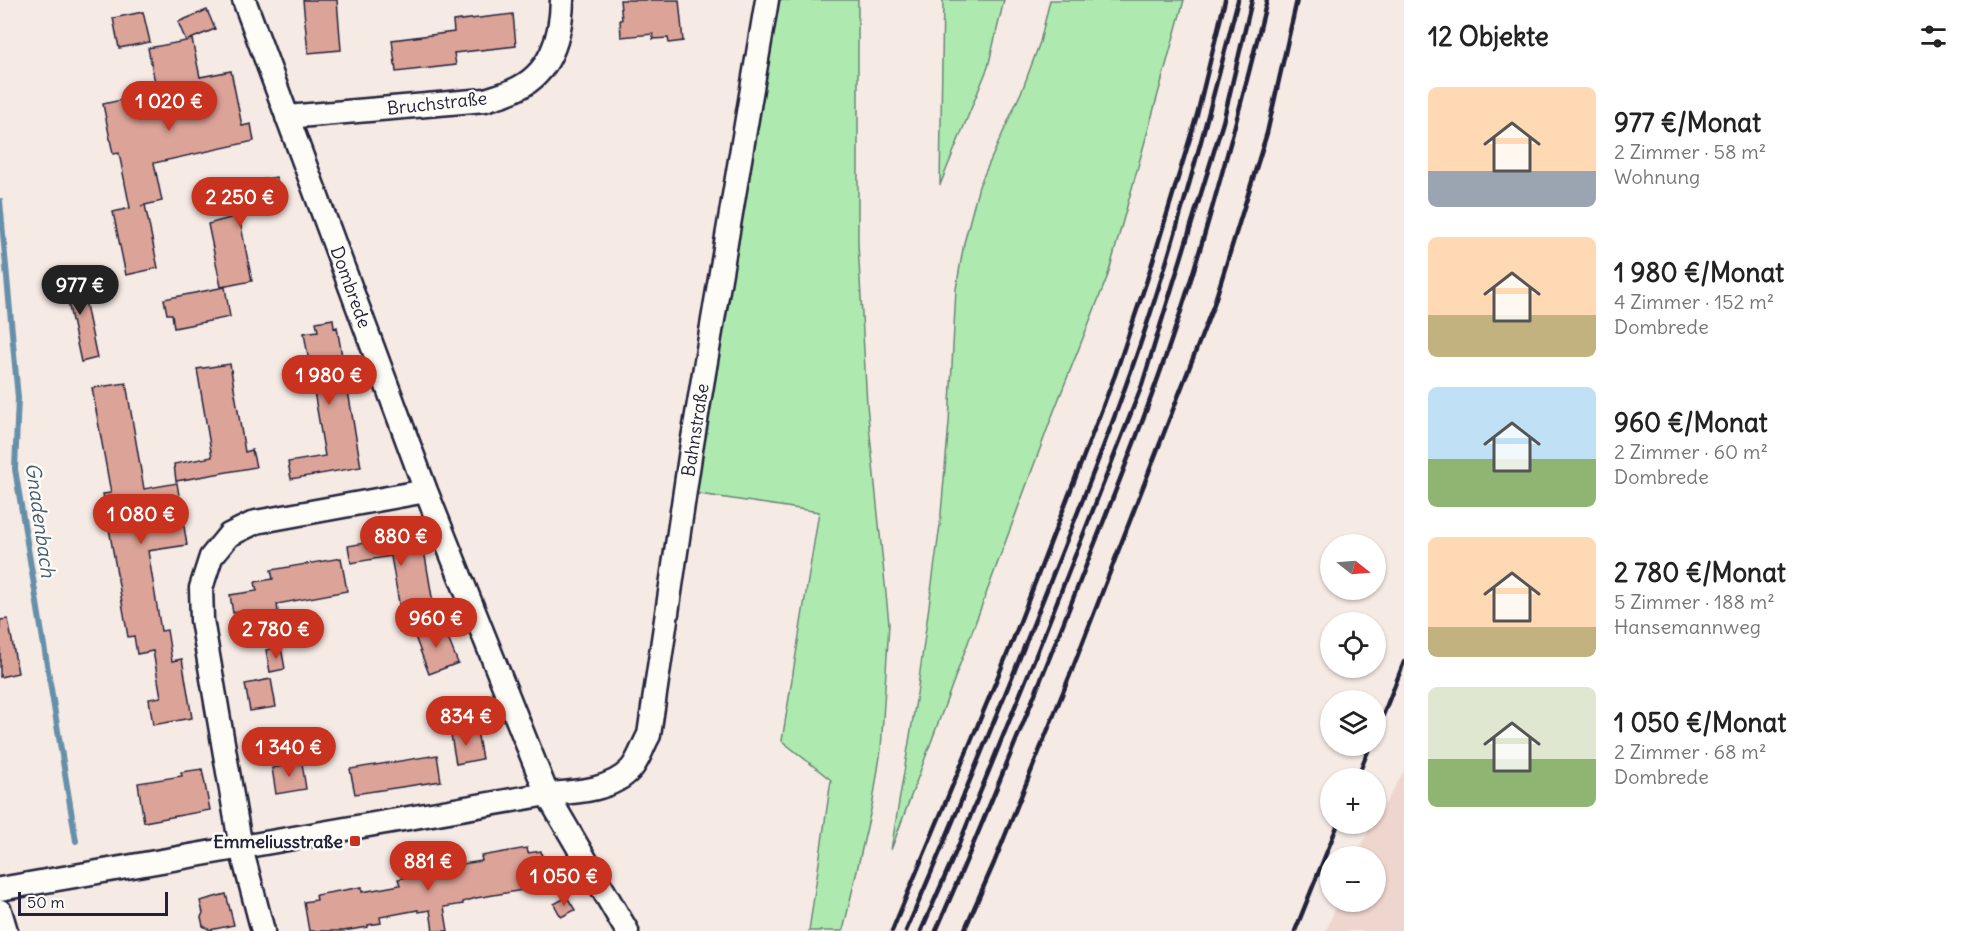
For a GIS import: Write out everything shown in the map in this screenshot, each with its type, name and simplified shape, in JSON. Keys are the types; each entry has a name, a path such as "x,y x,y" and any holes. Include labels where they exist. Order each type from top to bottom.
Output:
{"street":[{"name":"Dombrede","path":"244,0 426,491 547,794 627,931"},
{"name":"Bruchstraße","path":"287,117 485,100 514,90 537,75 552,54 561,24 562,0"},
{"name":"Bahnstraße","path":"547,794 578,792 612,783 632,768 649,735 691,450 767,0"},
{"path":"263,931 241,848 202,620 201,588 211,557 229,535 256,522 426,491"},
{"path":"0,889 547,794"},
{"path":"0,911 6,931"}],"shaded area":[{"path":"1404,771 1404,931 1326,931 1334,912 1386,912 1386,846 1361,846 1367,834 1386,834 1386,802"}],"green space":[{"path":"768,0 858,0 858,244 867,405 889,624 881,750 873,801 843,931 809,931 831,780 782,741 819,512 693,493"},
{"path":"943,0 1004,0 988,67 940,185"},
{"path":"1050,0 1184,0 1108,275 1054,411 891,850 917,694 940,525 949,423 956,289 964,243 979,186 1023,88 1040,42"}],"building":[{"path":"303,0 337,0 341,50 308,53"},
{"path":"620,0 679,0 683,41 669,43 668,38 653,39 653,34 621,37"},
{"path":"207,10 215,29 188,40 192,39 200,77 231,71 242,126 251,124 254,141 154,163 162,201 145,205 158,268 126,275 113,212 130,208 119,153 113,154 103,104 157,92 148,48 186,41 178,22"},
{"path":"143,12 150,42 119,48 113,18"},
{"path":"513,14 516,46 454,53 456,65 396,72 392,40 454,32 453,21"},
{"path":"276,177 283,207 239,216 252,281 221,287 208,224 230,218 224,187"},
{"path":"79,271 97,358 81,362 62,274"},
{"path":"225,287 230,317 174,328 172,314 167,314 164,299"},
{"path":"333,319 334,328 337,327 361,467 291,479 288,462 325,456 304,333 318,331 316,322"},
{"path":"230,364 245,452 252,450 256,467 176,481 174,464 212,457 197,369"},
{"path":"126,383 144,489 177,483 187,545 148,551 161,631 167,630 172,661 182,659 192,718 153,725 149,699 161,697 153,651 137,654 134,636 128,637 103,494 111,493 92,388"},
{"path":"418,533 421,550 424,550 433,603 400,609 391,556 351,563 348,546"},
{"path":"341,558 347,591 277,604 278,612 261,616 263,624 245,627 242,611 233,613 230,595 257,591 255,582 273,579 271,570"},
{"path":"8,619 18,673 0,677 0,620"},
{"path":"442,623 458,663 429,674 414,634"},
{"path":"281,647 285,669 270,672 266,650"},
{"path":"271,679 276,707 250,711 245,684"},
{"path":"477,731 482,759 456,764 451,735"},
{"path":"437,755 441,781 355,794 350,769"},
{"path":"302,763 306,789 276,794 272,768"},
{"path":"202,769 210,810 144,822 138,783 182,776 181,772"},
{"path":"527,848 528,853 541,851 547,886 476,898 463,902 463,904 444,907 448,931 433,931 430,910 418,912 418,910 380,917 381,923 368,925 368,927 343,931 309,931 304,902 317,900 316,895 362,887 362,892 400,885 398,879 412,876 411,872 482,861 481,856"},
{"path":"226,894 234,925 210,930 203,926 200,901"},
{"path":"567,897 575,910 561,917 554,904"}],"waterway":[{"name":"Gnadenbach","path":"0,201 18,398 15,469 76,841"}],"railway":[{"path":"892,931 1011,645 1115,375 1147,280 1197,115 1225,0"},
{"path":"906,931 1000,707 1123,392 1181,212 1238,0"},
{"path":"921,931 1036,655 1142,385 1223,122 1252,0"},
{"path":"936,931 1042,676 1162,368 1209,220 1267,0"},
{"path":"964,931 1072,670 1214,304 1267,133 1297,0"},
{"path":"1386,708 1404,662"},
{"path":"1361,768 1366,756"},
{"path":"1295,931 1334,834"}],"place":[{"name":"Emmeliusstraße","path":"355,841"}]}
